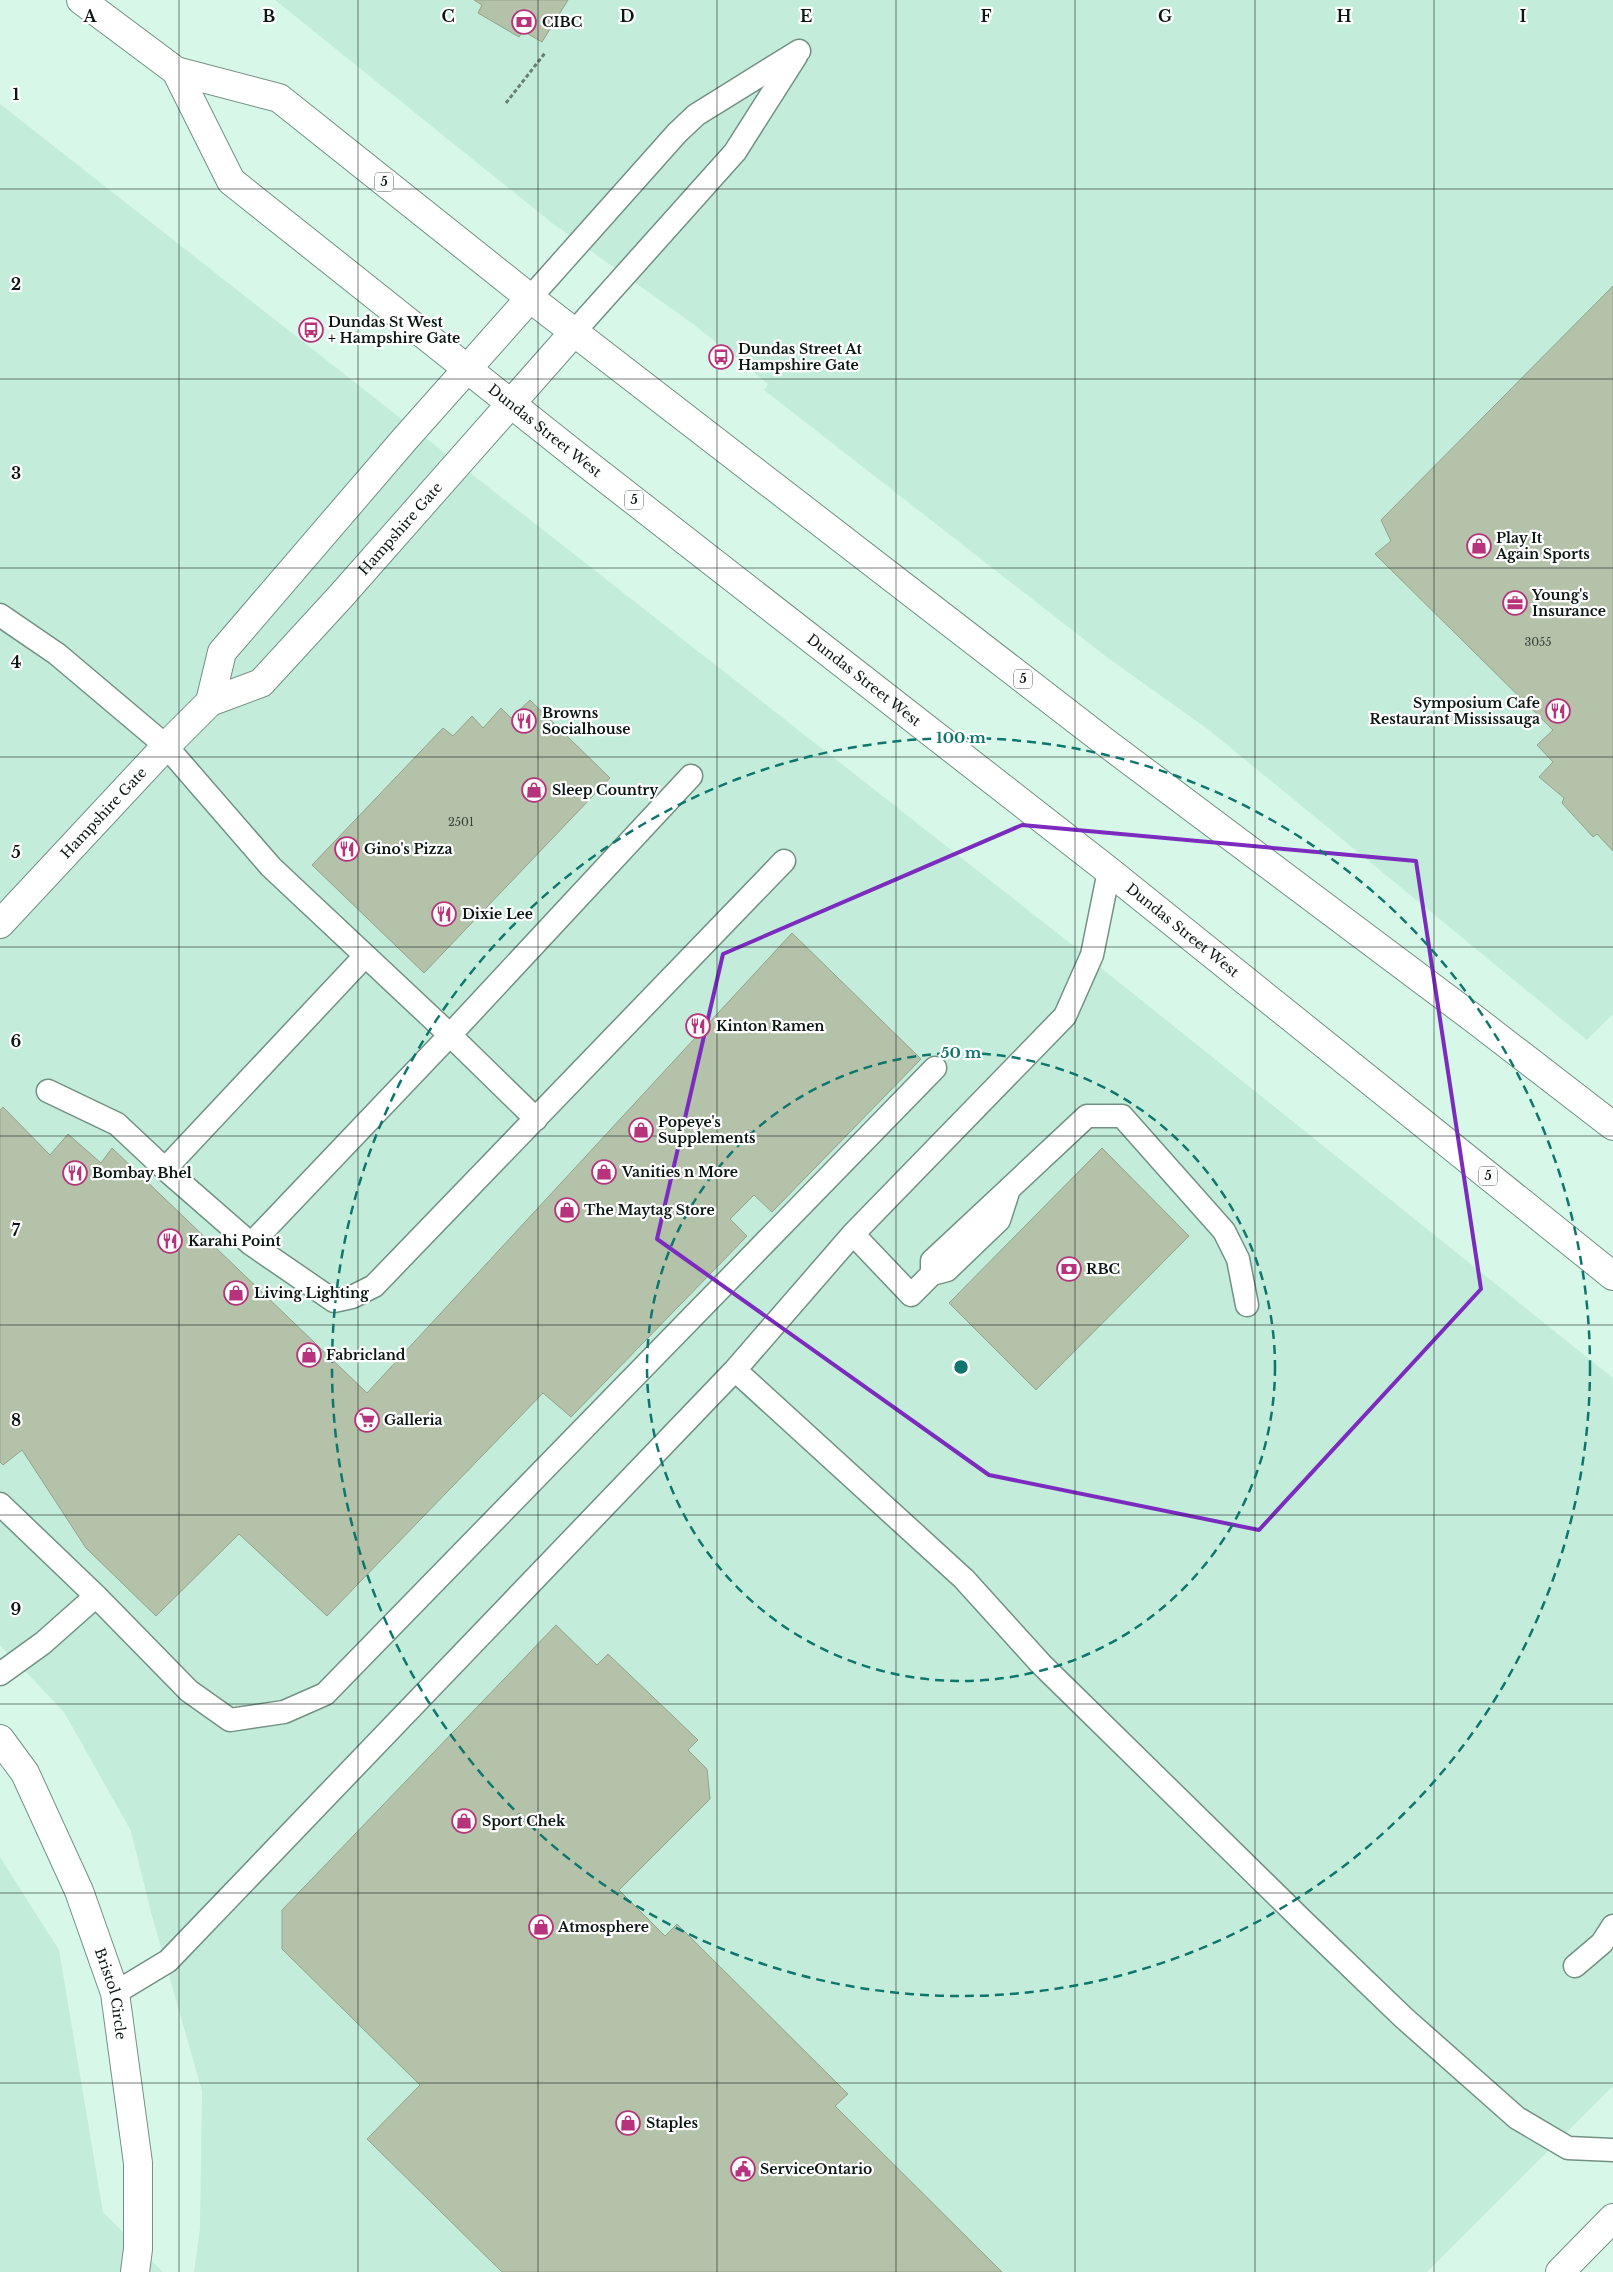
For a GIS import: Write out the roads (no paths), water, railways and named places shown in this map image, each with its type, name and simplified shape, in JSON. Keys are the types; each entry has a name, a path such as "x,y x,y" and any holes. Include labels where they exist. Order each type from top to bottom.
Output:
{"main road":[{"name":"Dundas Street West","path":"81,0 176,71 279,98 530,298 1105,742 1469,1015 1613,1126"},
{"name":"Dundas Street West","path":"176,71 231,181 510,403 1109,871 1613,1276"},
{"path":"210,702 222,652 530,298"},
{"name":"Hampshire Gate","path":"0,924 166,746 210,702 261,683 342,596 574,332"},
{"name":"Bristol Circle","path":"0,1739 25,1772 79,1891 115,1993 138,2163 138,2249 135,2272"},
{"path":"1560,2272 1613,2218"}],"lane":[{"path":"530,298 677,133 696,115 799,51 735,152 574,332"},
{"path":"1,610 57,654 166,746 271,867 450,1035 536,1119"},
{"path":"251,1244 450,1035 691,776"},
{"path":"48,1091 117,1124 165,1169 251,1244 334,1301 352,1297 374,1286 784,861"},
{"path":"115,1993 168,1961 735,1370 853,1234 1065,1016 1092,955 1109,871"},
{"path":"165,1169 365,956"},
{"path":"0,1504 96,1596 188,1691 230,1720 284,1712 325,1694 935,1068"},
{"path":"853,1234 911,1295 932,1274 947,1270 999,1220 1010,1186 1087,1116 1122,1116 1224,1231 1238,1259 1247,1305"},
{"path":"735,1370 964,1579 1041,1664 1404,2018 1517,2118 1568,2148 1613,2150"},
{"path":"0,1674 42,1643 96,1596"},
{"path":"1575,1966 1602,1943 1613,1926"}],"place":[{"name":"CIBC","path":"524,22"},
{"name":"Dundas St West + Hampshire Gate","path":"311,330"},
{"name":"Dundas Street At Hampshire Gate","path":"721,357"},
{"name":"Play It Again Sports","path":"1479,546"},
{"name":"Young's Insurance","path":"1515,603"},
{"name":"Symposium Cafe Restaurant Mississauga","path":"1558,711"},
{"name":"Browns Socialhouse","path":"524,721"},
{"name":"Sleep Country","path":"534,790"},
{"name":"Gino's Pizza","path":"347,849"},
{"name":"Dixie Lee","path":"444,914"},
{"name":"Kinton Ramen","path":"698,1026"},
{"name":"Popeye's Supplements","path":"641,1130"},
{"name":"Vanities n More","path":"604,1172"},
{"name":"Bombay Bhel","path":"75,1173"},
{"name":"The Maytag Store","path":"567,1210"},
{"name":"Karahi Point","path":"170,1241"},
{"name":"RBC","path":"1069,1269"},
{"name":"Living Lighting","path":"236,1293"},
{"name":"Fabricland","path":"309,1355"},
{"name":"Galleria","path":"367,1420"},
{"name":"Sport Chek","path":"464,1821"},
{"name":"Atmosphere","path":"541,1927"},
{"name":"Staples","path":"628,2123"},
{"name":"ServiceOntario","path":"743,2169"}]}
